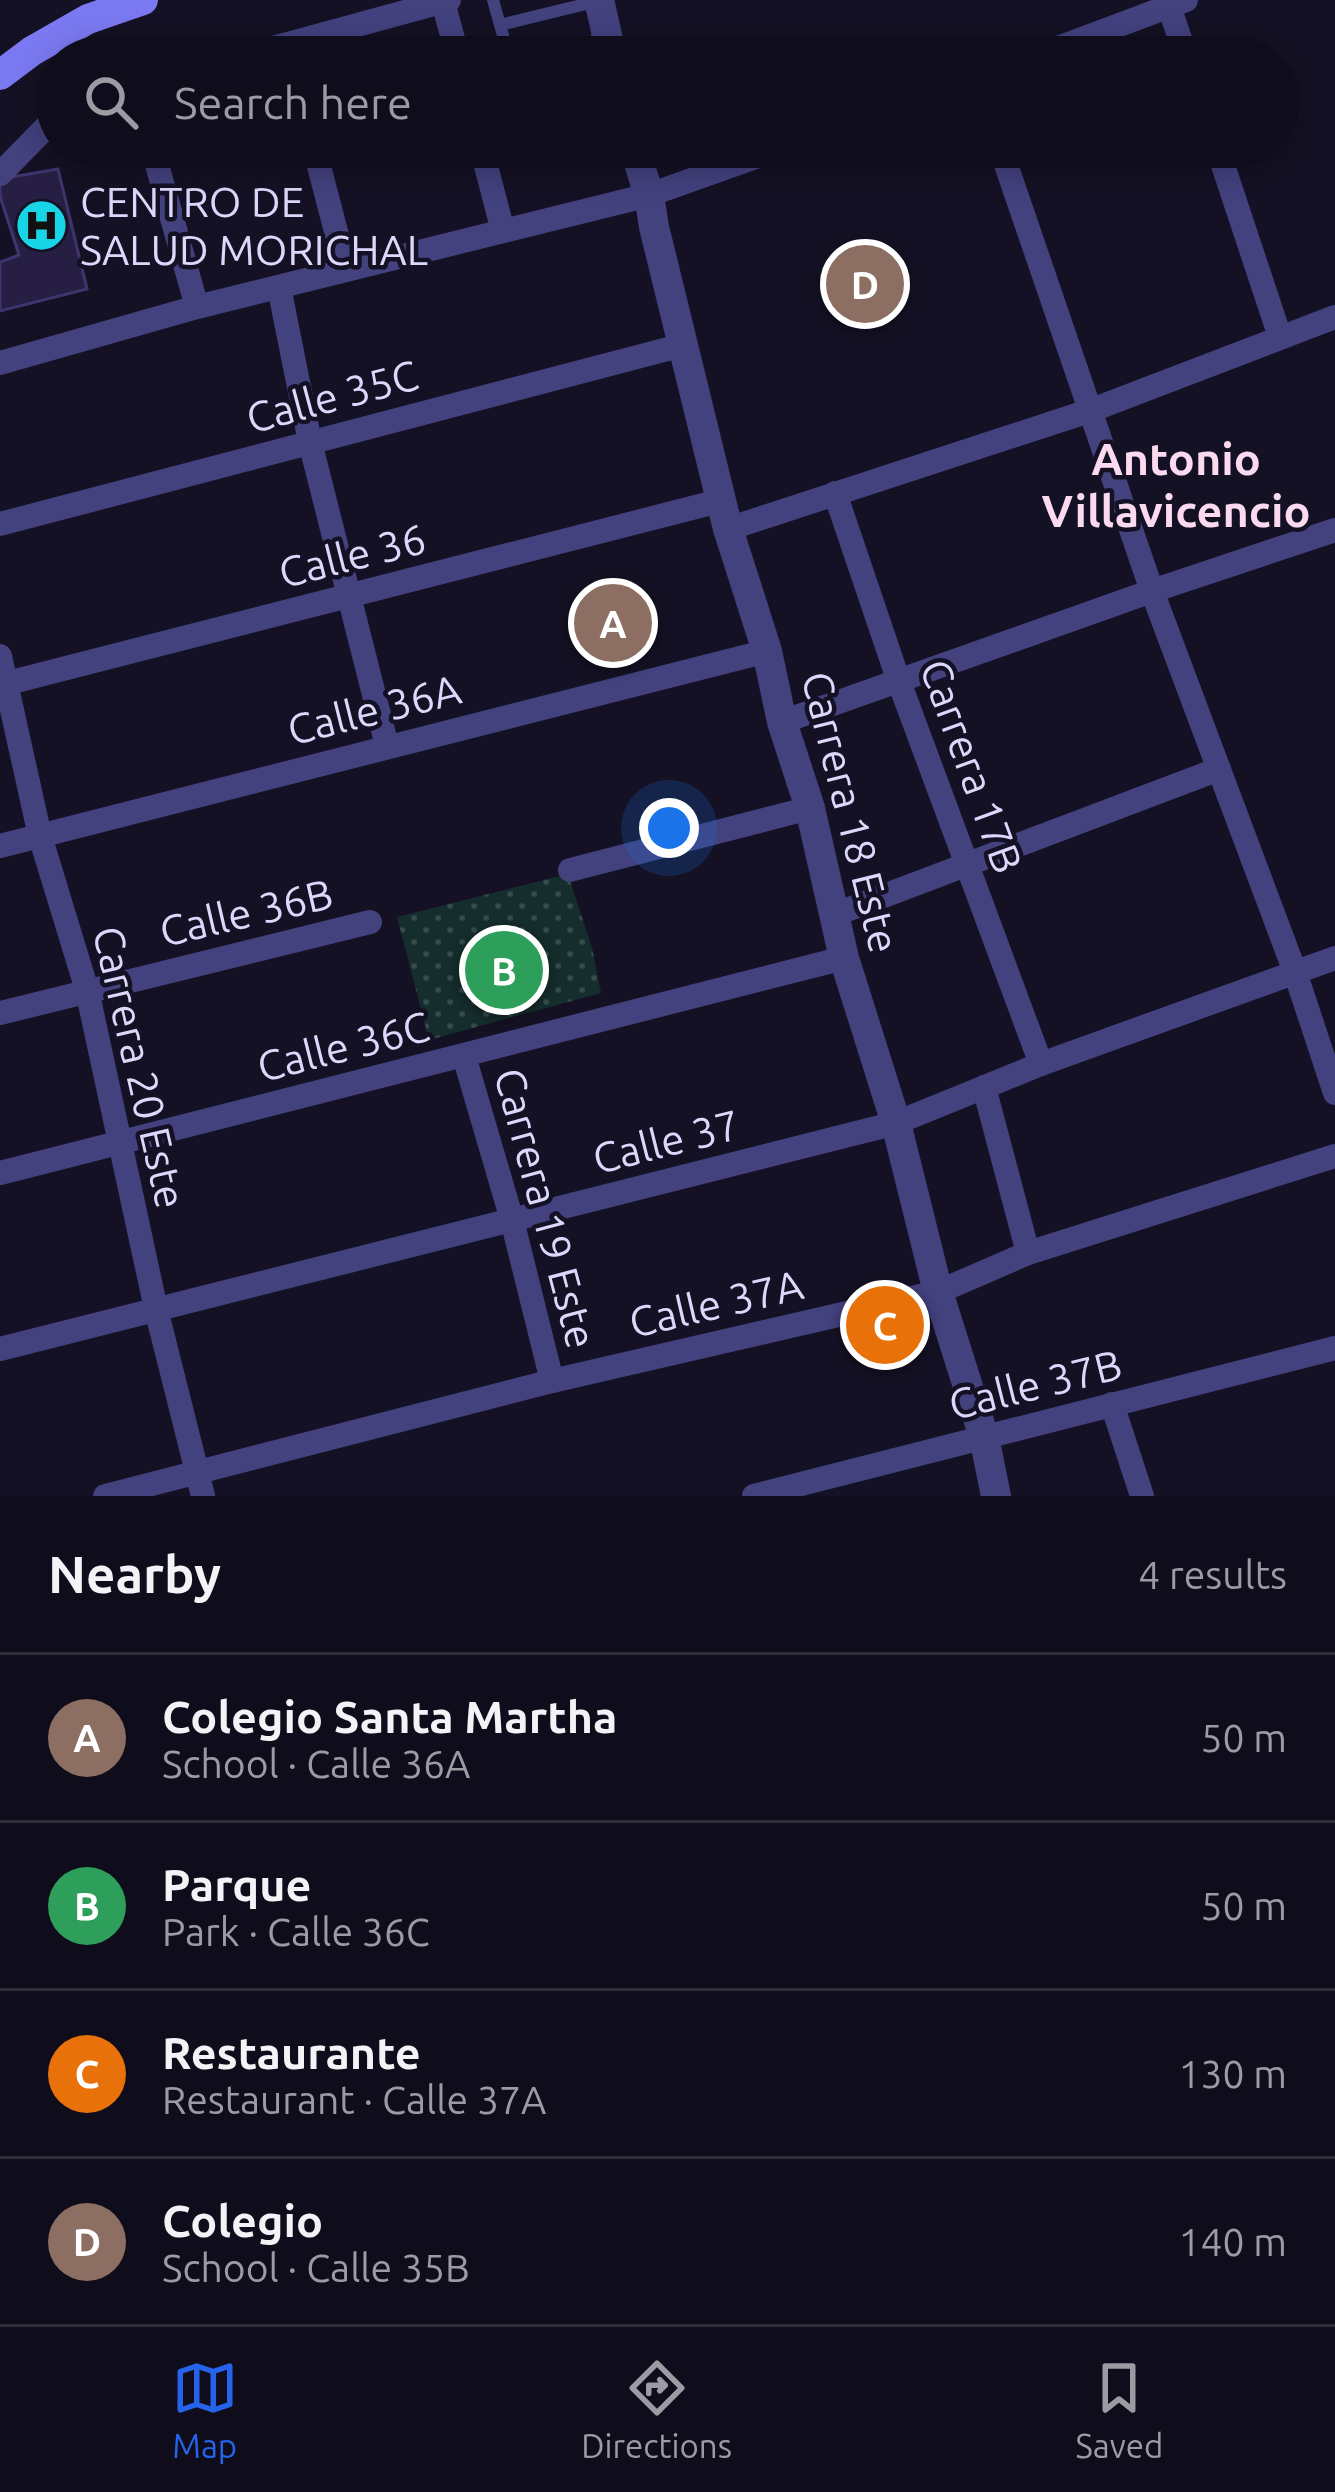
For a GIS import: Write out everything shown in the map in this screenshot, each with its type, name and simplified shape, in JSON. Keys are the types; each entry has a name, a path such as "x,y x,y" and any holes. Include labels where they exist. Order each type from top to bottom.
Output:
{"main road":[{"path":"58,36 88,19 143,0"},
{"path":"0,75 36,49"}],"street":[{"path":"334,36 446,1 454,36"},
{"path":"1087,36 1174,2 1181,36"},
{"path":"0,174 36,137"},
{"path":"158,168 197,307"},
{"path":"319,168 346,270"},
{"path":"486,168 503,231"},
{"name":"Carrera 18 Este","path":"641,168 725,515 767,651 844,958 896,1123 938,1292 985,1437 997,1496"},
{"path":"0,363 197,307 649,195 725,168"},
{"path":"1007,168 1152,591 1295,972 1335,1093"},
{"path":"1223,168 1280,337"},
{"path":"279,286 310,442 387,746"},
{"name":"Calle 36","path":"4,684 350,596 835,493 1092,410 1335,317"},
{"name":"Calle 35C","path":"0,524 683,345"},
{"name":"Carrera 17B","path":"835,493 898,680 1041,1064"},
{"path":"782,722 1335,530"},
{"name":"Calle 36A","path":"0,846 767,651"},
{"name":"Carrera 20 Este","path":"0,656 40,836 87,990 199,1484"},
{"path":"836,914 1219,769"},
{"path":"569,870 810,808"},
{"name":"Calle 36B","path":"0,1013 370,922"},
{"name":"Calle 36C","path":"0,1173 844,958"},
{"name":"Calle 37","path":"0,1349 896,1123 1041,1064 1335,958"},
{"name":"Carrera 19 Este","path":"464,1056 552,1381"},
{"path":"984,1087 1028,1253"},
{"name":"Calle 37A","path":"105,1496 199,1484 552,1381 938,1292 1028,1253 1335,1156"},
{"name":"Calle 37B","path":"754,1496 1334,1351"},
{"path":"1112,1403 1142,1496"}],"lane":[{"path":"494,0 503,36"},
{"path":"500,25 604,22"}],"green space":[{"path":"568,874 601,993 429,1040 397,917"}],"building":[{"name":"CENTRO DE SALUD MORICHAL","path":"58,169 87,289 0,311 0,262 19,255 0,196 0,179"}],"place":[{"name":"CENTRO DE SALUD MORICHAL","path":"41,225"},
{"name":"Colegio","path":"865,284"},
{"name":"Colegio Santa Martha","path":"613,623"},
{"name":"Parque","path":"504,970"},
{"name":"Restaurante","path":"885,1325"}],"district":[{"name":"Antonio Villavicencio","path":"1176,484"}]}
